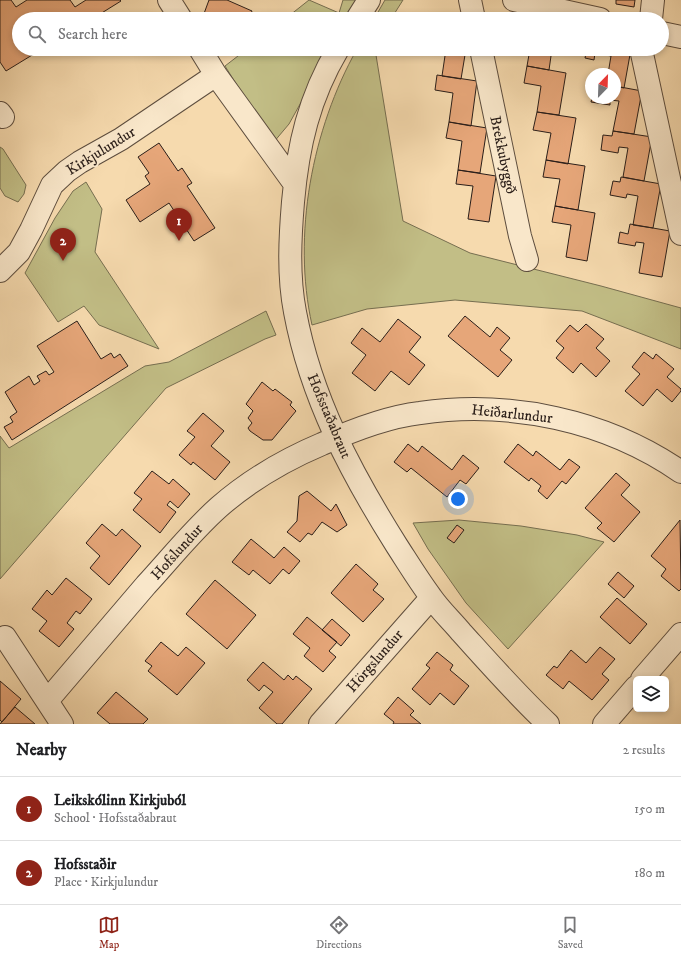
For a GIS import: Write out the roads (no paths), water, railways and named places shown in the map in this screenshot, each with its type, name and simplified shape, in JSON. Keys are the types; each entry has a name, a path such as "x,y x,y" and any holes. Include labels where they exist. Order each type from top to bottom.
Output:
{"street":[{"path":"169,0 177,12"},
{"path":"361,12 369,0"},
{"path":"470,0 473,12"},
{"path":"514,0 541,3 574,12"},
{"path":"652,12 653,0"},
{"path":"669,34 681,37"},
{"path":"204,56 216,75 294,183"},
{"name":"Hofsstaðabraut","path":"334,56 320,82 310,108 300,144 294,183 290,231 290,267 294,311 310,370 335,438 386,528 431,598 501,677 548,724"},
{"name":"Brekkubyggð","path":"482,56 518,228 527,260"},
{"path":"643,56 681,234"},
{"name":"Kirkjulundur","path":"0,271 19,252 52,185 67,171 121,139 216,75"},
{"name":"Heiðarlundur","path":"335,438 376,423 419,413 474,409 504,410 560,419 600,431 633,444 681,472"},
{"name":"Hofslundur","path":"47,701 201,523 243,488 272,468 297,454 335,438"},
{"name":"Hörgslundur","path":"320,724 431,598"},
{"path":"645,676 681,634"},
{"path":"5,637 62,724"},
{"path":"604,724 633,690"}],"place":[{"name":"Leikskólinn Kirkjuból","path":"179,241"},
{"name":"Hofsstaðir","path":"63,261"}]}
